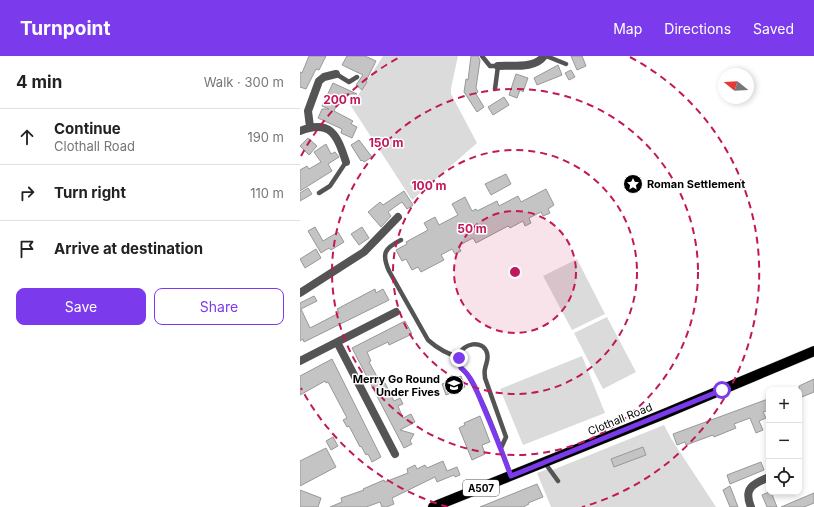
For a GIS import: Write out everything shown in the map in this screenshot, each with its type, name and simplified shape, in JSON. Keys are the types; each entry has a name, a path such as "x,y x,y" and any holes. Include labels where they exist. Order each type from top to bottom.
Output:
{"main road":[{"name":"Clothall Road","path":"433,507 545,463 814,351"}],"street":[{"path":"498,66 528,65 539,62 545,56"},
{"path":"310,127 308,111 319,81 324,77 336,74"},
{"path":"300,131 315,126 326,128 334,134 346,162"},
{"path":"300,293 364,252 398,217"},
{"path":"300,361 396,312"},
{"path":"337,342 395,454"},
{"path":"751,507 748,497 751,487 754,484 766,479"}],"lane":[{"path":"482,56 490,66 498,66 495,89"},
{"path":"545,56 566,64"},
{"path":"336,74 349,82 357,77"},
{"path":"319,193 330,186 346,162"},
{"path":"401,240 390,246 385,253 385,262 389,271 428,340 434,346 459,358"},
{"path":"501,448 506,437 485,378 484,370 488,360 487,352 481,345 472,344 464,348 459,358 461,368 465,371 474,386 501,448 511,476"},
{"path":"545,463 558,481"}],"shaded area":[{"path":"383,56 458,56 451,94 477,143 412,200 351,106"},
{"path":"577,259 605,314 572,330 543,276"},
{"path":"607,317 636,372 603,389 574,333"},
{"path":"582,356 605,413 523,445 500,389"},
{"path":"664,425 672,440 716,507 551,507 537,473 548,469 550,471"}],"building":[{"path":"309,56 326,56 319,70 316,69 306,89 300,87 300,72 302,73"},
{"path":"347,56 365,56 376,61 362,90 356,85 363,75 342,65"},
{"path":"471,56 478,56 480,60 476,88 478,92 476,94 484,107 477,112 464,92 466,79 468,80"},
{"path":"571,56 582,56 586,66 577,70"},
{"path":"558,65 562,75 537,85 534,78"},
{"path":"571,70 575,77 569,80 565,73"},
{"path":"516,74 528,78 523,92 520,90 517,98 509,95"},
{"path":"333,83 357,94 342,94 334,111 353,121 351,124 357,127 352,138 341,133 342,129 318,118 322,109 329,109 322,106"},
{"path":"504,97 509,105 493,115 488,107"},
{"path":"308,138 317,146 309,155 300,146"},
{"path":"359,140 372,157 364,162 362,160 361,161 351,145"},
{"path":"326,144 331,154 335,152 339,157 328,164 332,171 300,191 300,170 307,166 309,169 321,162 314,152"},
{"path":"506,174 511,184 491,195 485,184"},
{"path":"308,188 312,194 300,201 300,193"},
{"path":"546,189 554,205 548,209 550,213 543,216 541,212 529,218 531,223 525,226 523,221 510,228 508,226 476,243 473,238 458,246 461,251 455,254 452,249 441,255 444,260 421,272 418,267 412,270 406,259 402,261 396,250 407,244 406,242 428,230 424,223 435,217 439,225 458,215 452,204 465,197 472,211 476,209 477,211 497,201 499,206 518,196 521,202"},
{"path":"404,191 413,205 407,209 402,202 396,206 388,212 391,216 381,227 368,212 380,202 383,205"},
{"path":"315,227 323,241 338,232 344,242 331,250 329,248 321,253 308,231"},
{"path":"362,227 369,238 359,245 351,234"},
{"path":"316,249 321,258 305,268 300,259"},
{"path":"375,289 376,293 383,289 389,300 304,342 303,339 300,341 300,303 314,296 317,301 301,309 310,328 339,313 337,309"},
{"path":"405,321 412,334 389,345 388,342 367,352 371,361 369,362 381,384 385,383 394,401 400,398 403,404 398,406 403,418 411,414 415,422 400,430 414,434 410,441 412,444 404,448 352,348"},
{"path":"332,359 381,457 372,462 368,454 366,455 361,446 360,447 349,426 347,427 343,420 347,418 328,382 326,383 325,381 300,395 300,376"},
{"name":"Merry Go Round Under Fives","path":"461,376 465,387 446,395 442,384"},
{"path":"814,379 814,392 802,397 802,387 799,386"},
{"path":"766,400 766,411 763,412 766,418 759,421 763,430 756,433 750,418 734,424 736,428 714,437 713,435 686,445 685,442 677,445 673,434"},
{"path":"480,416 490,442 482,445 485,454 472,460 459,428 465,425 464,423"},
{"path":"333,437 338,446 331,450 326,441"},
{"path":"643,447 646,455 614,467 611,459"},
{"path":"326,448 336,467 300,486 300,461"},
{"path":"443,461 447,471 457,467 460,475 455,477 454,475 437,482 435,477 392,498 394,504 386,507 382,507 380,502 366,507 330,507 342,502 341,498 364,490 363,489 384,480 385,482 408,473 407,469 415,465 417,469 425,465 427,468"},
{"path":"761,462 764,470 730,484 727,475"},
{"path":"537,484 543,497 528,503 529,504 523,507 480,507"},
{"path":"730,486 738,507 730,507 723,490"},
{"path":"300,490 321,498 318,507 300,507"},
{"path":"766,493 766,495 772,495 777,507 767,507 762,495"},
{"path":"814,493 814,503 804,507 781,507"}],"place":[{"name":"Roman Settlement","path":"633,184"},
{"name":"Merry Go Round Under Fives","path":"454,385"}],"route":[{"path":"459,358 461,368 465,371 474,386 501,448 511,476 722,390"}]}
